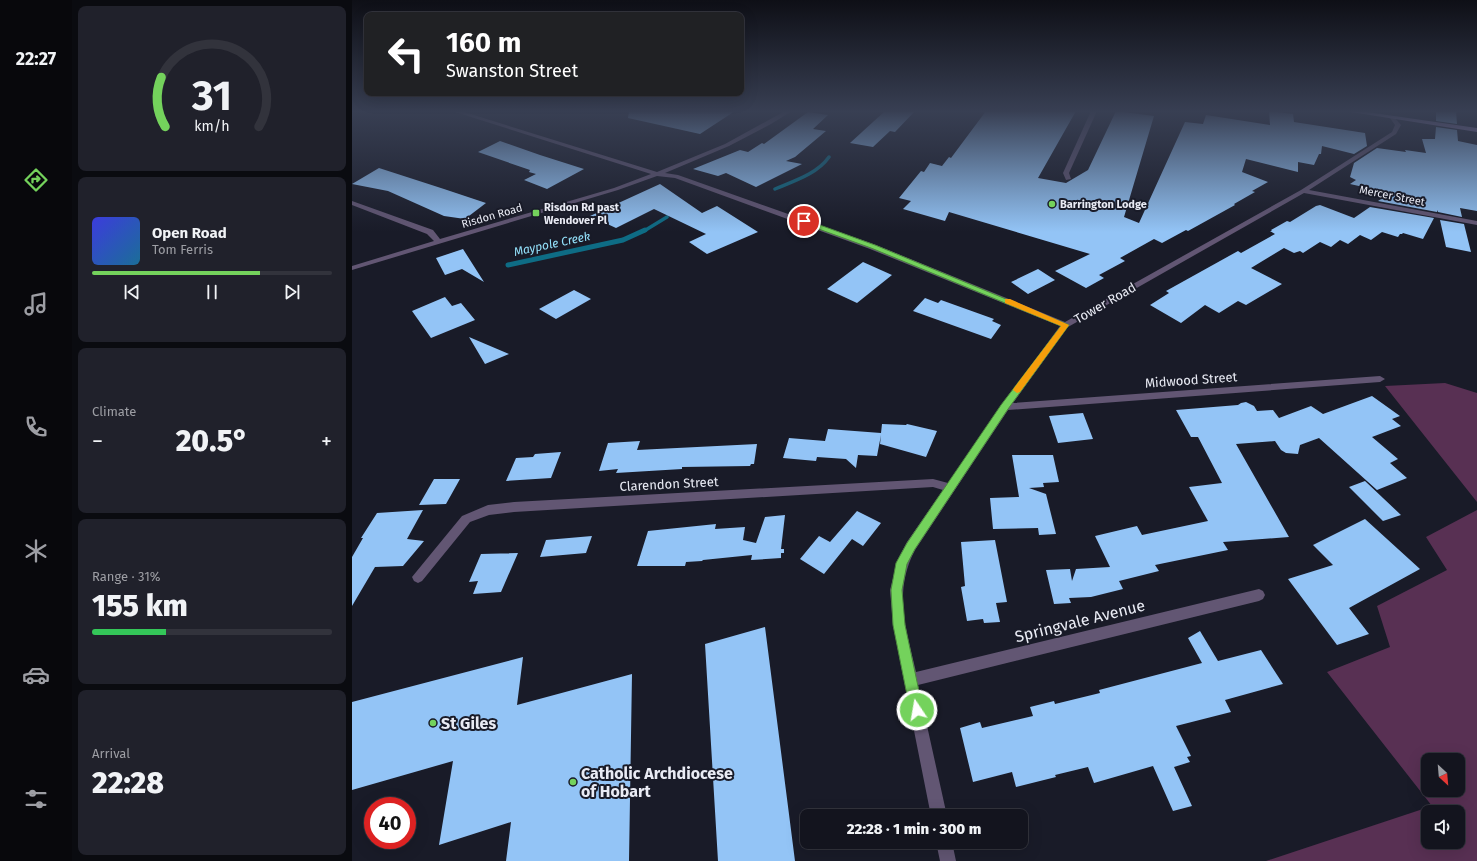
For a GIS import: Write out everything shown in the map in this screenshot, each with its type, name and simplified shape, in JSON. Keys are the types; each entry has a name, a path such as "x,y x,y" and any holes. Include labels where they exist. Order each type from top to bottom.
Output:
{"street":[{"path":"584,151 657,174 683,178 873,246 1065,325"},
{"name":"Risdon Road","path":"352,268 616,189 657,174 709,151"},
{"path":"1068,179 1066,173 1076,151"},
{"name":"Tower Road","path":"938,809 899,625 896,590 902,563 911,546 1012,396 1055,341 1065,325 1303,190 1365,151"},
{"name":"Mercer Street","path":"1303,190 1477,223"},
{"path":"352,203 430,232 438,242"},
{"name":"Midwood Street","path":"1005,407 1380,379"},
{"name":"Clarendon Street","path":"418,577 466,519 488,510 514,507 933,483 950,488"},
{"name":"Springvale Avenue","path":"910,680 1259,596"},
{"path":"945,849 948,861"}],"shaded area":[{"path":"1445,383 1477,393 1477,502 1385,386"},
{"path":"1477,510 1477,861 1266,861 1421,810 1421,849 1465,849 1465,805 1431,805 1425,797 1465,797 1465,753 1421,753 1421,792 1327,672 1390,647 1377,606 1447,570 1426,537"}],"building":[{"path":"529,151 584,169 547,189 524,180 536,174 529,172 530,170 478,152"},
{"path":"737,151 802,151 795,157 786,161 802,164 756,187 726,173 718,176 693,169"},
{"path":"956,151 1053,151 1038,178 1066,183 1088,170 1097,151 1144,151 1124,217 1139,223 1172,151 1321,151 1314,165 1298,162 1298,172 1246,159 1242,172 1268,182 1252,191 1255,192 1234,204 1235,205 1188,231 1186,230 1162,243 1154,239 1120,258 1125,261 1099,275 1104,278 1086,288 1055,271 1090,254 949,212 945,221 903,209 911,201 899,198 921,171 924,172 930,163 942,166 949,157 951,158"},
{"path":"1343,151 1359,151 1354,154"},
{"path":"1372,151 1413,151 1426,153 1425,151 1477,151 1477,211 1460,208 1462,217 1438,212 1438,210 1437,212 1378,201 1390,193 1350,184 1356,180 1350,177 1354,163"},
{"path":"379,168 486,203 465,219 444,216 388,191 352,184"},
{"path":"660,184 702,213 717,206 758,232 707,254 689,242 706,234 654,209 616,228 590,216"},
{"path":"1320,205 1354,218 1370,207 1434,218 1423,239 1403,233 1398,237 1382,232 1371,240 1360,235 1348,244 1340,240 1331,247 1320,242 1303,253 1300,251 1294,253 1284,248 1251,268 1282,284 1246,305 1238,301 1219,313 1205,305 1181,323 1150,305 1169,293 1166,291 1238,251 1241,253 1275,234 1270,231 1272,231 1271,230 1287,221 1290,222"},
{"path":"1440,220 1464,224 1471,252 1446,247"},
{"path":"463,249 484,282 462,269 445,275 436,258"},
{"path":"863,262 892,275 857,303 827,289"},
{"path":"1038,269 1055,280 1028,294 1011,282"},
{"path":"574,290 591,299 556,319 539,309"},
{"path":"445,297 452,306 461,303 475,320 431,338 412,311"},
{"path":"925,298 938,303 941,300 994,319 992,321 1001,325 991,339 913,311"},
{"path":"469,337 509,354 485,364"},
{"path":"1372,396 1400,416 1392,419 1401,426 1372,437 1398,459 1390,463 1407,478 1377,490 1319,438 1300,445 1298,454 1286,453 1281,450 1275,441 1236,444 1289,537 1223,542 1228,550 1155,565 1159,571 1119,581 1123,589 1091,597 1069,598 1071,603 1054,604 1046,570 1070,569 1072,581 1076,569 1110,567 1095,536 1137,526 1142,535 1208,521 1189,487 1222,483 1198,437 1191,437 1176,410 1238,405 1246,402 1254,406 1257,411 1273,410 1279,418 1311,406 1323,414"},
{"path":"1083,413 1093,439 1058,443 1049,416"},
{"path":"882,424 907,424 937,431 926,457 880,444 881,435 877,456 858,455 856,468 846,459 817,457 816,461 783,458 789,438 825,441 828,429 881,433"},
{"path":"640,441 637,450 757,444 754,464 751,464 750,466 682,467 682,469 616,473 618,469 599,471 608,443"},
{"path":"561,452 551,478 506,481 516,458 533,457 535,454"},
{"path":"1012,455 1053,455 1059,482 1043,483 1044,487 1029,488 1046,494 1056,534 1039,535 1038,528 993,529 990,498 1019,497"},
{"path":"434,479 460,479 446,504 419,505"},
{"path":"1365,481 1401,515 1383,521 1349,487"},
{"path":"423,510 407,539 424,541 403,566 375,567 352,606 352,557 363,538 361,538 377,513"},
{"path":"857,511 881,523 863,546 852,539 824,574 800,559 819,536 830,542"},
{"path":"785,515 781,549 784,549 784,553 781,553 781,558 751,560 752,555 686,562 685,566 637,566 648,531 716,524 715,529 745,527 743,540 756,543 765,517"},
{"path":"1365,519 1420,569 1349,608 1369,634 1337,645 1288,579 1333,565 1313,545"},
{"path":"592,536 586,553 540,557 546,540"},
{"path":"995,540 1007,602 996,603 1000,622 984,623 983,619 967,621 961,587 965,586 961,542"},
{"path":"518,553 501,592 473,594 478,581 469,582 481,554"},
{"path":"765,627 795,861 718,861 705,644"},
{"path":"1200,631 1218,661 1261,650 1283,684 1225,700 1231,712 1176,726 1191,756 1187,757 1190,762 1174,767 1192,806 1173,811 1153,766 1094,783 1088,767 1016,787 1012,772 973,782 960,728 980,722 982,728 1033,716 1030,707 1054,701 1055,704 1100,693 1099,690 1202,663 1188,638"},
{"path":"523,657 517,705 632,674 629,861 506,861 511,822 439,845 453,761 352,790 352,702"}],"waterway":[{"name":"Maypole Creek","path":"775,189 812,172 829,157"},
{"name":"Maypole Creek","path":"644,231 667,217"},
{"name":"Maypole Creek","path":"508,265 623,240 645,230"}],"slow traffic":[{"path":"1007,301 1065,325 1055,341 1017,390"}],"place":[{"name":"Barrington Lodge","path":"1052,204"},
{"name":"Risdon Rd past Wendover Pl","path":"536,213"},
{"name":"St Giles","path":"433,723"},
{"name":"Catholic Archdiocese of Hobart","path":"573,782"}],"route":[{"path":"804,221 873,246 1065,325 1055,341 1005,407 911,546 902,563 896,590 899,625 917,710"}]}
